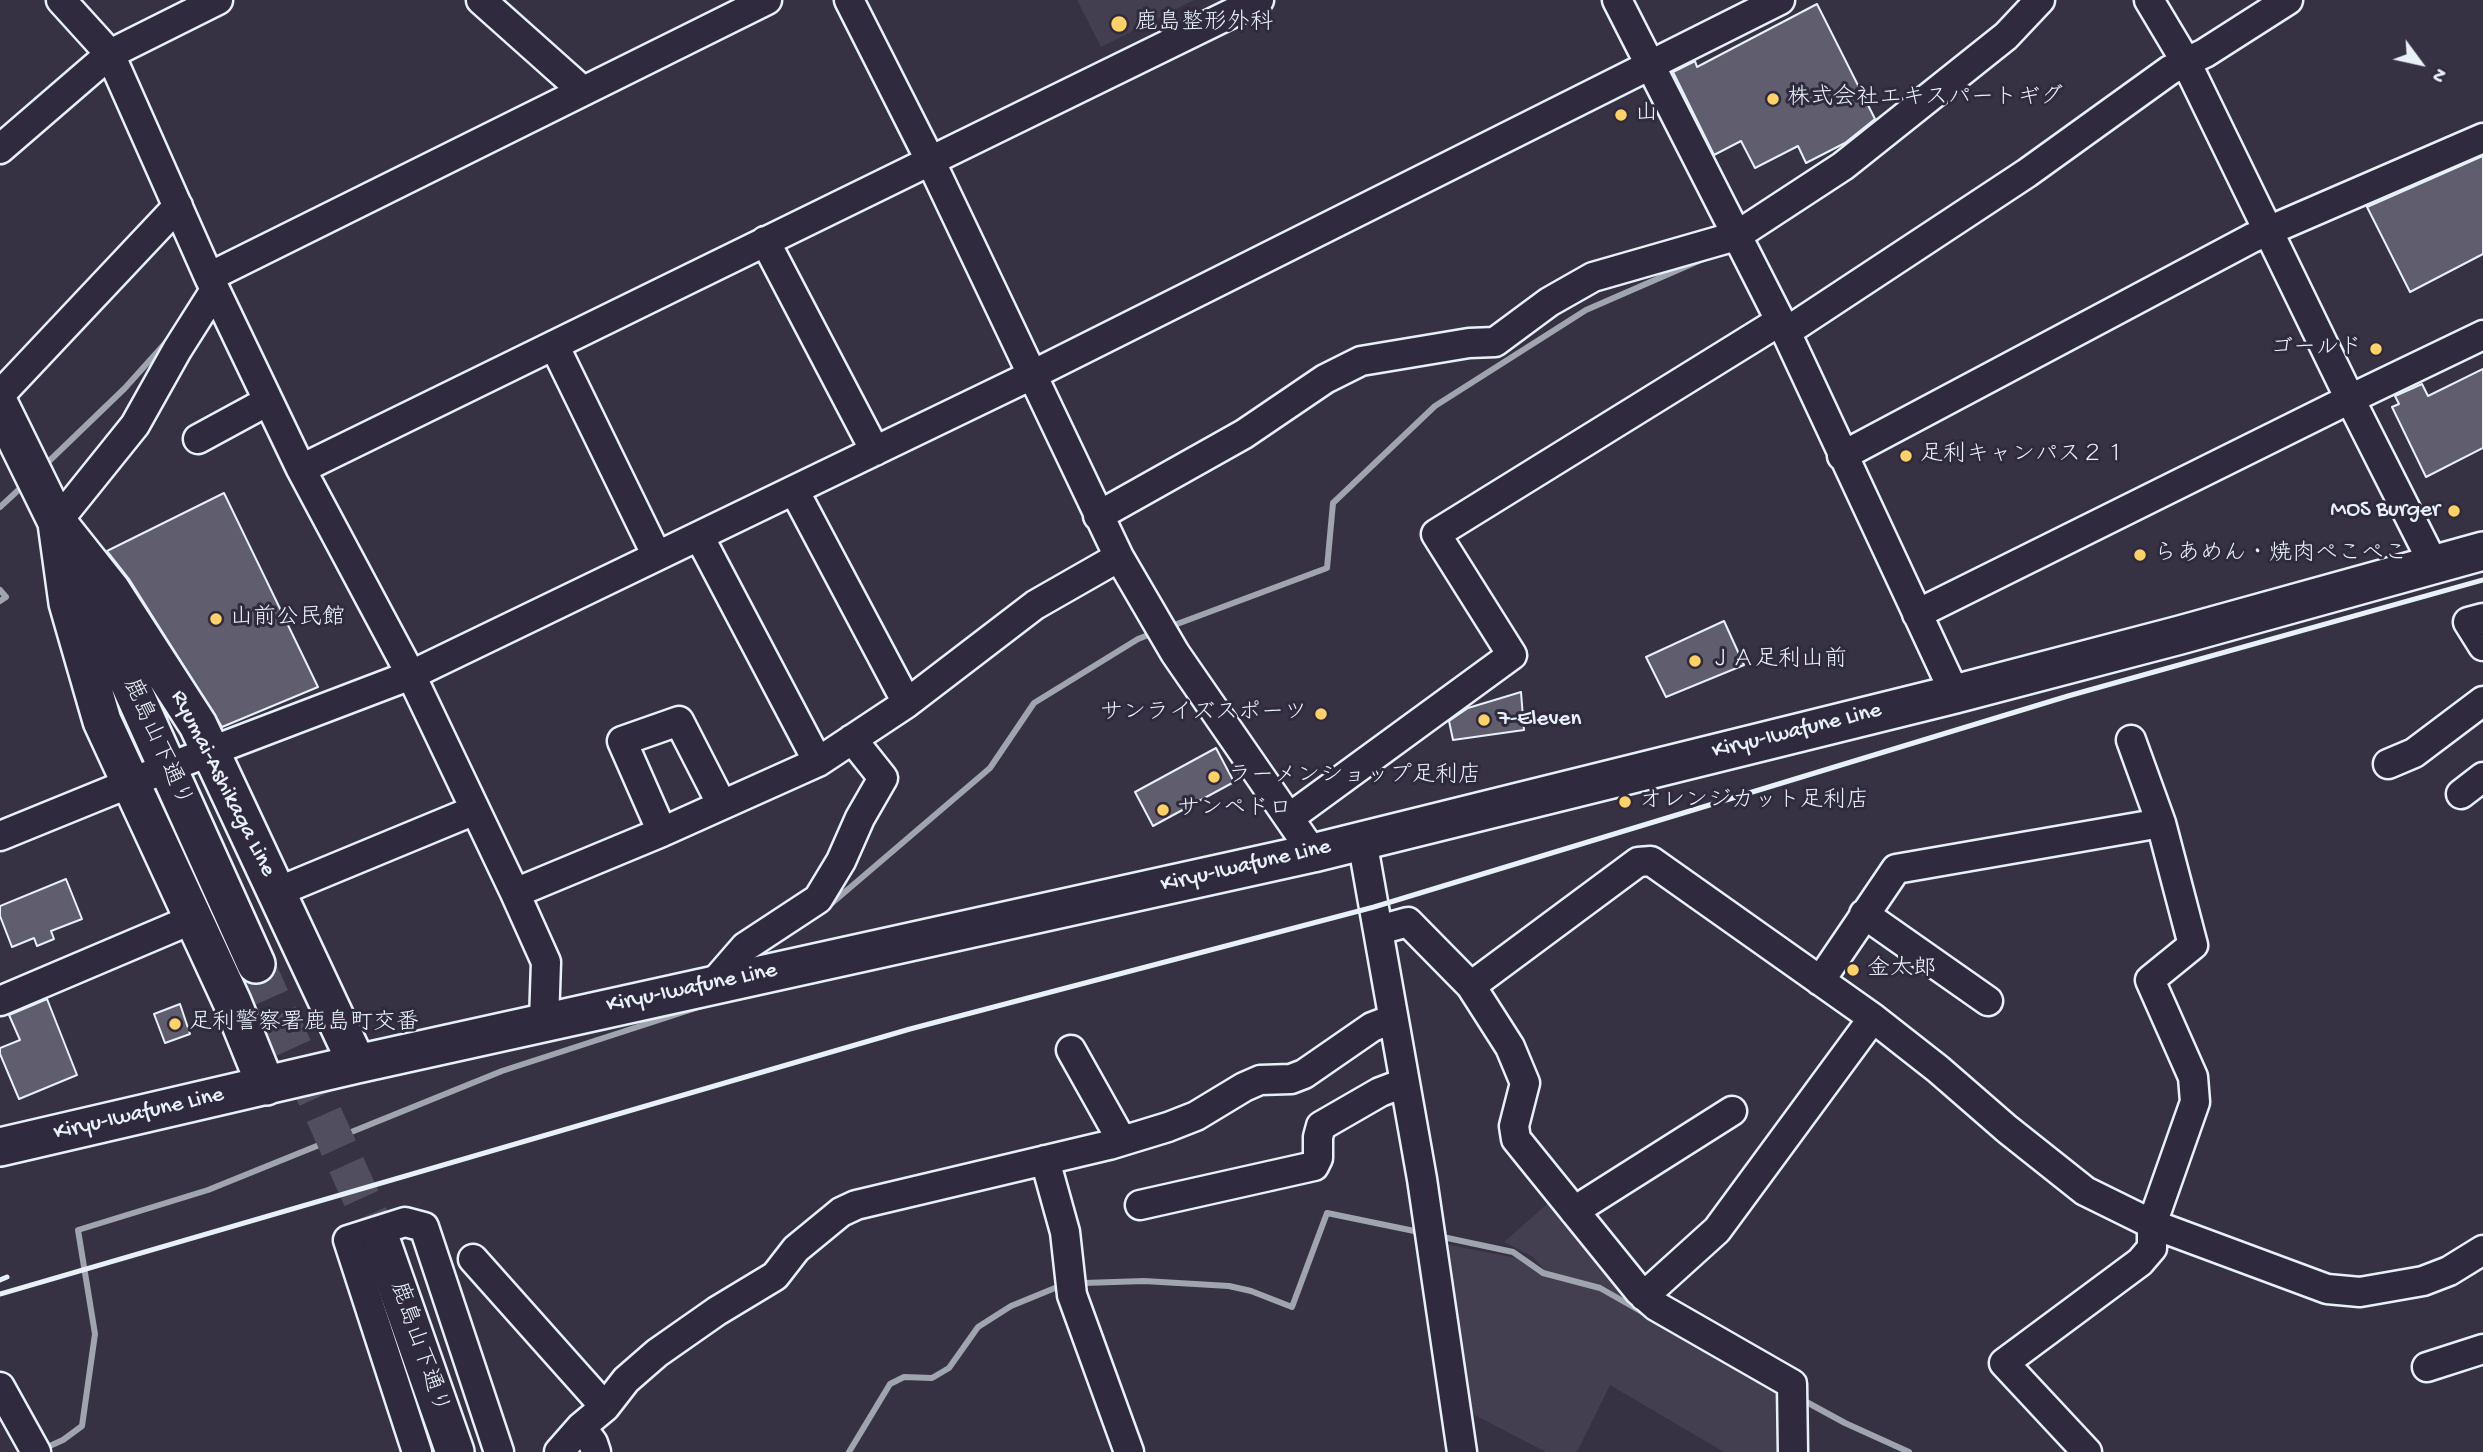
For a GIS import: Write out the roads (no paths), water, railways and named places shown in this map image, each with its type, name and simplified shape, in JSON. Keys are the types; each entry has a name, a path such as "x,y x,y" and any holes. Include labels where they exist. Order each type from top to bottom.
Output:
{"main road":[{"name":"Ryumai-Ashikaga Line","path":"0,406 57,522 111,590 198,725 357,1064"},
{"name":"Ryumai-Ashikaga Line","path":"57,522 68,603 102,721 232,1002 266,1086"},
{"name":"鹿島山下通り","path":"57,522 256,964"},
{"name":"Kiryu-Iwafune Line","path":"0,1147 544,1022 1312,853 1955,694 2483,551"},
{"name":"鹿島山下通り","path":"382,1244 455,1452"}],"street":[{"path":"61,0 110,54 212,283 300,470 411,675 515,893 547,962 544,1022"},
{"path":"0,149 110,54 218,0"},
{"path":"481,0 583,91"},
{"path":"57,522 135,425 212,283 583,91 767,0"},
{"path":"849,0 930,160 1119,557 1175,653 1312,853"},
{"path":"300,470 1259,0"},
{"path":"1616,0 1783,327 1955,694"},
{"path":"0,836 167,768 411,675 1032,375 1780,0"},
{"path":"1098,516 1244,434 1325,379 1362,361 1469,343 1495,342 1549,302 1593,277 1736,236 1843,166 2006,36 2040,0"},
{"path":"2149,0 2186,61 2434,565"},
{"path":"1289,818 1512,655 1436,534 1783,327 2027,173 2170,70 2204,53 2288,0"},
{"path":"1842,456 2268,230 2483,138"},
{"path":"0,395 178,206"},
{"path":"765,241 875,451"},
{"path":"1917,614 2483,335"},
{"path":"554,345 657,556"},
{"path":"198,439 268,401"},
{"path":"794,490 907,703"},
{"path":"699,536 818,762"},
{"path":"515,893 662,832 818,762 907,703 1035,606 1119,557"},
{"path":"2475,620 2483,646"},
{"path":"2388,764 2414,752 2483,701"},
{"path":"662,832 622,741 678,720 722,805"},
{"path":"712,985 745,947 818,899 841,861 860,818 883,778 852,739"},
{"path":"2087,1452 2004,1363 2140,1262 2152,1248 2152,1224 2195,1102 2193,1077 2150,980 2193,944 2161,823 2131,740"},
{"path":"2461,794 2483,777"},
{"path":"276,892 475,810"},
{"path":"1820,981 1896,869 2161,823"},
{"path":"1362,840 1422,1179 1462,1452"},
{"path":"1471,986 1638,862 1651,861 1873,1018 2085,1191 2152,1224 2327,1289 2360,1292 2423,1281 2449,1271 2483,1250"},
{"path":"1864,914 1988,1000"},
{"path":"0,1001 193,919"},
{"path":"1379,930 1408,922 1471,986 1510,1047 1525,1083 1514,1126 1516,1139 1644,1296 1656,1306 1792,1384 1793,1452"},
{"path":"1644,1296 1717,1230 1873,1018"},
{"path":"559,1452 581,1427 605,1406 626,1380 657,1353 706,1318 775,1276 796,1249 841,1212 856,1205 1122,1141 1196,1116 1260,1080 1291,1079 1304,1074 1372,1027 1393,1019"},
{"path":"1071,1050 1122,1141"},
{"path":"1140,1205 1314,1166 1318,1158 1321,1126 1380,1092 1404,1083"},
{"path":"1574,1211 1732,1111"},
{"path":"1045,1160 1065,1232 1072,1295 1129,1452"},
{"path":"417,1452 348,1240 405,1222 424,1227 499,1452"},
{"path":"473,1259 605,1406"},
{"path":"2427,1367 2483,1349"},
{"path":"0,1387 36,1452"},
{"path":"581,1427 596,1452"}],"waterway":[{"path":"1169,627 1327,568 1333,503 1435,406 1586,310 1710,256"},
{"path":"44,466 125,388 169,339"},
{"path":"0,507 26,483"},
{"path":"0,590 6,597 0,601"},
{"path":"825,909 990,768 1034,703 1138,639 1156,632"},
{"path":"43,1449 63,1440 82,1426 95,1334 78,1230 208,1190 502,1071 705,1005"},
{"path":"1084,1283 1144,1281 1229,1286 1251,1291 1292,1307 1327,1213 1424,1233"},
{"path":"1438,1236 1513,1252 1543,1273 1600,1288 1644,1313"},
{"path":"849,1452 890,1384 904,1377 932,1378 949,1368 978,1327 1011,1306 1055,1288"},
{"path":"1801,1399 1845,1423 1909,1452"}],"tunnel":[{"path":"256,964 382,1244"}],"railway":[{"path":"0,1294 910,1029 1374,907 2068,696 2483,580"},
{"path":"0,1280 7,1277"}],"place":[{"name":"鹿島整形外科","path":"1119,24"},
{"name":"株式会社エキスパートギグ","path":"1773,99"},
{"name":"山","path":"1621,115"},
{"name":"ゴールド","path":"2376,349"},
{"name":"足利キャンパス２１","path":"1906,456"},
{"name":"MOS Burger","path":"2454,511"},
{"name":"らあめん・焼肉ぺこぺこ","path":"2140,555"},
{"name":"山前公民館","path":"216,619"},
{"name":"ＪＡ足利山前","path":"1695,661"},
{"name":"サンライズスポーツ","path":"1321,714"},
{"name":"7-Eleven","path":"1484,720"},
{"name":"ラーメンショップ足利店","path":"1214,777"},
{"name":"オレンジカット足利店","path":"1625,802"},
{"name":"サンペドロ","path":"1163,810"},
{"name":"金太郎","path":"1853,970"},
{"name":"足利警察署鹿島町交番","path":"175,1024"}]}
